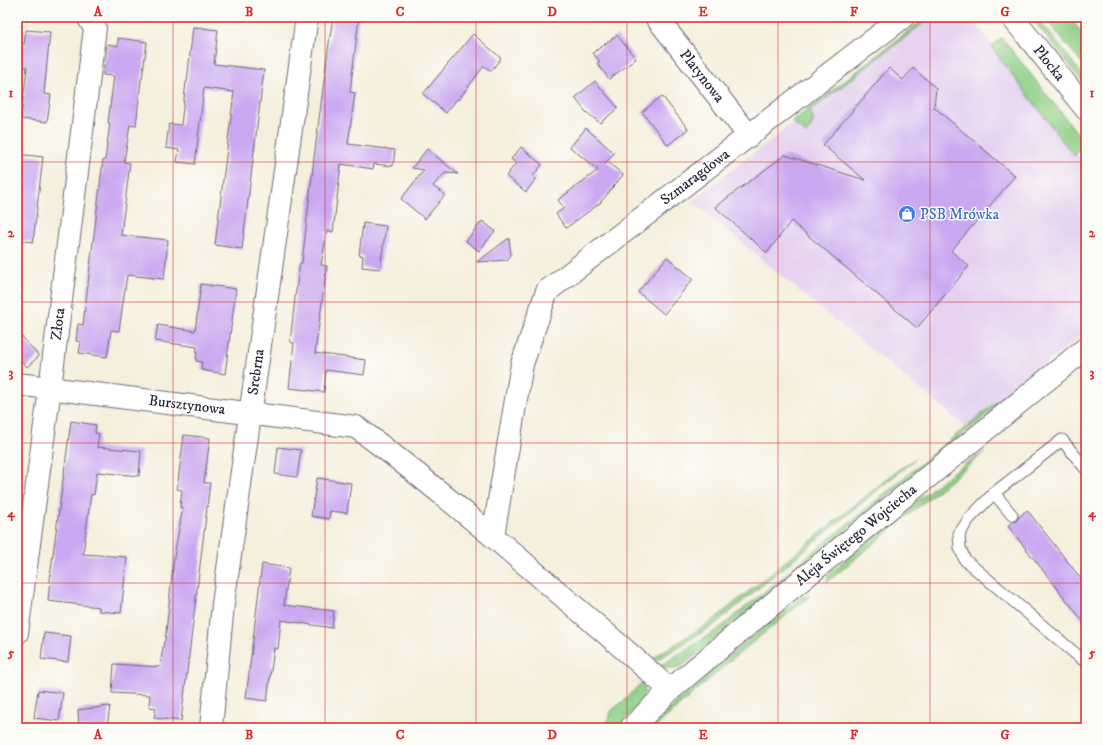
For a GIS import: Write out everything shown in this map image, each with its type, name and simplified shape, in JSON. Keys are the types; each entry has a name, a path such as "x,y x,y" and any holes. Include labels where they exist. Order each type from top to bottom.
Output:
{"street":[{"name":"Złota","path":"17,633 50,388 95,28 88,17"},
{"name":"Srebrna","path":"211,728 223,604 307,17"},
{"name":"Platynowa","path":"656,17 749,136"},
{"name":"Szmaragdowa","path":"493,536 522,364 547,291 903,17"},
{"name":"Płocka","path":"1012,17 1086,109"},
{"name":"Aleja Świętego Wojciecha","path":"631,728 670,690 1086,348"},
{"name":"Bursztynowa","path":"17,384 250,412 356,427 399,459 493,536"},
{"path":"493,536 670,690"}],"lane":[{"path":"1086,470 1062,440 994,493 969,519 959,534 960,548 965,560 1086,662"},
{"path":"994,493 1012,515"}],"shaded area":[{"path":"931,17 971,17 1086,165 1086,331 967,428 692,201"}],"green space":[{"path":"926,17 931,17 809,112 813,117 813,122 806,134 792,122"},
{"path":"1031,17 1037,17 1086,79 1086,86"},
{"path":"1044,17 1069,17 1086,38 1086,68"},
{"path":"1002,38 1082,139 1081,147 1074,156 992,48 992,46"},
{"path":"1021,382 1019,388 687,662 677,668 660,666 720,628"},
{"path":"985,452 827,582 828,574 950,474"},
{"path":"915,459 714,625 654,662 652,660 659,654 711,622 898,470"},
{"path":"810,596 726,664 654,728 648,728 723,660 801,597"},
{"path":"643,681 644,694 636,708 615,728 603,728 606,726 612,710"}],"building":[{"path":"333,17 359,17 350,92 355,93 348,144 395,150 393,166 374,164 373,169 341,164 333,232 327,231 321,265 327,266 315,353 366,360 364,375 326,370 324,392 289,388 294,343 290,342 300,263 302,263 314,158"},
{"path":"193,27 218,30 214,64 264,70 242,249 215,245 234,92 204,88 195,164 177,162 179,150 166,148 169,124 181,125"},
{"path":"26,30 50,32 44,94 51,95 47,122 21,119 27,67 17,66 20,44 24,44"},
{"path":"473,34 501,58 491,71 484,66 446,113 423,94"},
{"path":"617,35 636,59 609,79 597,63 600,62 593,53"},
{"path":"118,38 147,42 136,126 130,125 124,162 130,163 121,235 168,240 164,279 127,275 119,331 111,330 107,357 79,353 81,342 76,341 78,324 83,325 103,160 105,160 110,123 108,123 114,76 103,75 107,44 118,46"},
{"name":"PSB Mrówka","path":"889,68 903,80 913,68 936,88 934,107 1015,176 951,251 969,266 917,328 791,221 767,253 715,207 785,155 865,180 823,145"},
{"path":"595,81 618,108 600,123 586,112 575,98"},
{"path":"662,96 688,129 668,145 642,112"},
{"path":"586,128 614,153 605,164 608,162 623,175 600,203 566,228 556,214 564,208 558,200 598,170 570,147"},
{"path":"521,147 542,165 533,176 536,179 526,192 506,176 516,163 511,159"},
{"path":"427,149 458,174 445,173 433,186 445,195 425,219 401,199 424,170 412,168"},
{"path":"17,154 43,157 33,242 17,240"},
{"path":"482,221 495,231 479,251 466,241"},
{"path":"363,223 386,226 380,269 362,267 363,256 359,255"},
{"path":"509,238 511,255 507,260 477,262"},
{"path":"667,257 693,279 664,314 638,292"},
{"path":"201,284 236,289 225,374 201,370 202,362 196,361 197,347 155,341 158,325 195,331"},
{"path":"17,331 39,356 27,367 17,356"},
{"path":"71,421 96,425 95,433 99,434 97,447 141,451 139,476 97,472 94,495 91,494 83,554 127,557 121,613 99,611 99,607 48,601"},
{"path":"184,435 210,438 204,483 210,483 181,721 154,718 156,708 149,707 150,695 112,693 114,664 160,667 165,641 174,557 183,507 180,507 182,490 177,489"},
{"path":"278,447 301,450 297,477 275,474"},
{"path":"317,478 351,483 347,513 330,511 329,519 311,516"},
{"path":"1027,510 1086,585 1086,625 1008,526 1012,522 1016,521"},
{"path":"262,564 289,568 284,605 334,611 332,628 281,620 278,649 274,648 267,701 246,698"},
{"path":"44,633 71,636 68,662 41,659"},
{"path":"38,690 63,693 59,721 34,718"},
{"path":"110,706 107,728 79,727 78,710"}],"place":[{"name":"PSB Mrówka","path":"907,214"}]}
